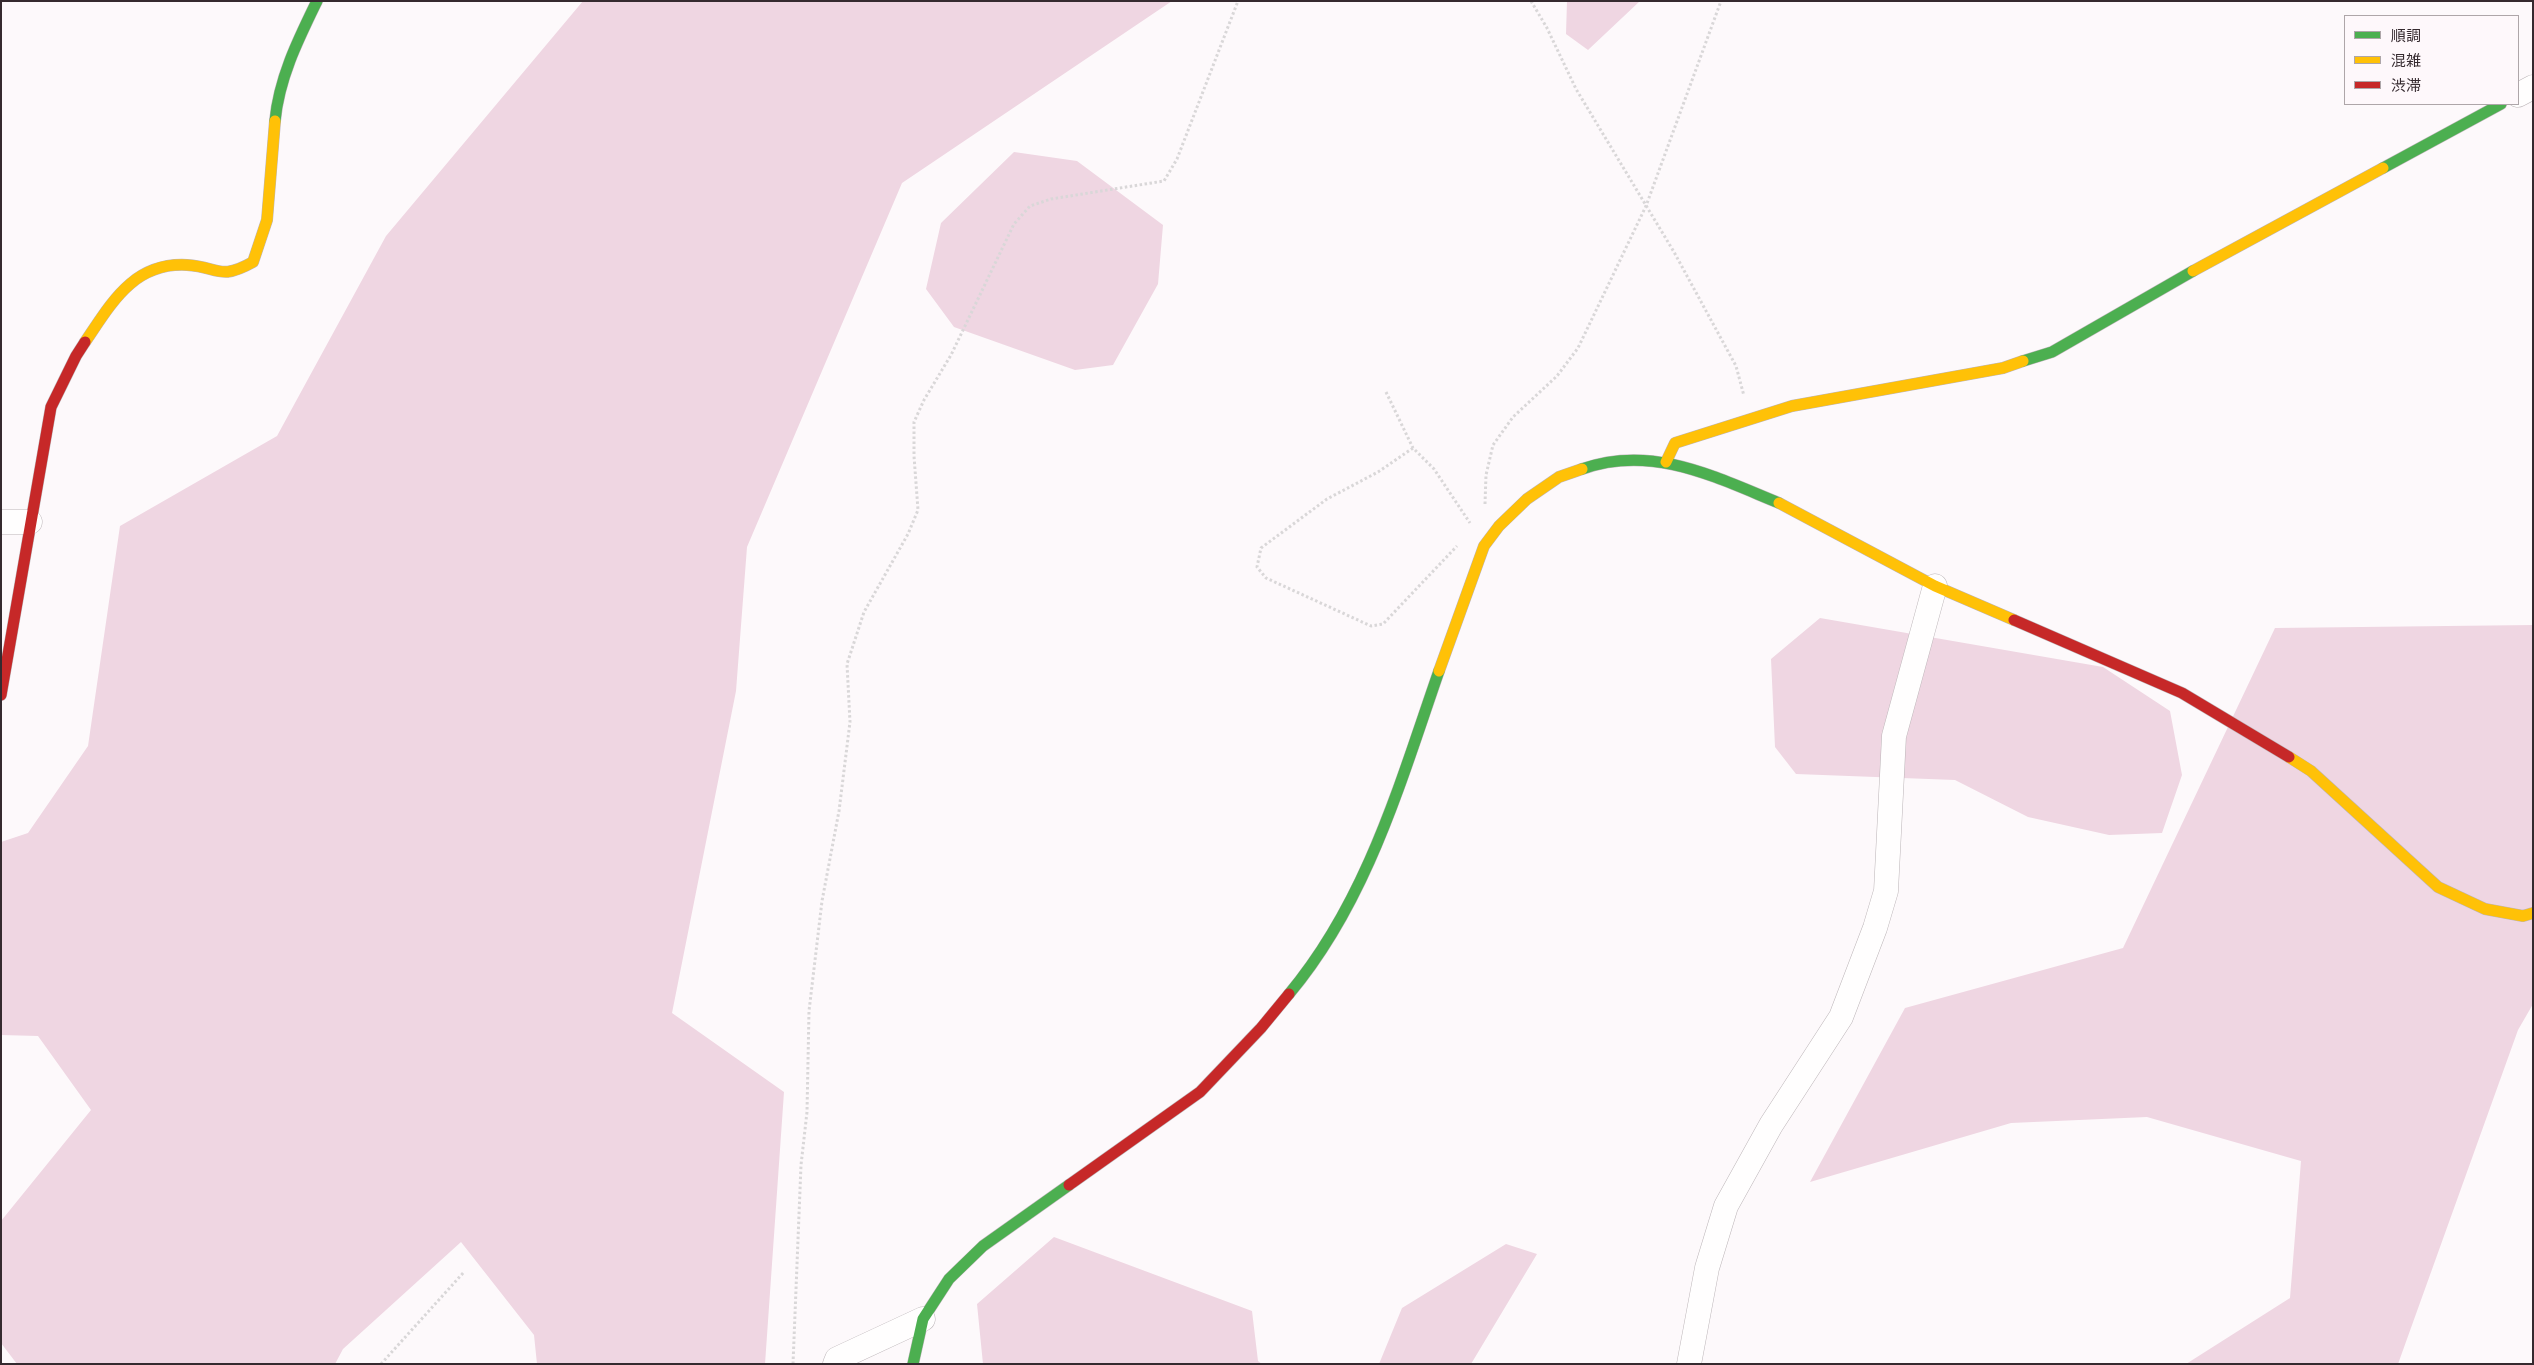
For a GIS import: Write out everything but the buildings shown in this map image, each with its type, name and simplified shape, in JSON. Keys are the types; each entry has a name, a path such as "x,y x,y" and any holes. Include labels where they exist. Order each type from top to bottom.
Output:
{"street":[{"path":"1,695 22,584 30,522 51,407 76,356 117,296 137,277 164,267 187,266 224,272 240,269 253,262 267,220 276,115 283,80 293,50 318,1"},
{"path":"2519,94 2533,86"},
{"path":"1666,462 1675,443 1792,406 2003,368 2052,352 2142,298 2499,105"},
{"path":"913,1364 923,1319 949,1279 983,1246 1200,1092 1261,1028 1296,986 1330,938 1365,874 1390,811 1484,546 1499,526 1527,499 1559,477 1598,463 1637,458 1666,462 1716,477 1784,505 1935,586 2182,692 2311,771 2438,887 2485,910 2523,916 2533,913"},
{"path":"2,522 30,522"},
{"path":"1689,1364 1707,1268 1716,1233 1726,1206 1771,1125 1841,1017 1875,928 1886,891 1894,736 1935,586"},
{"path":"836,1364 837,1360 923,1319"}],"path":[{"path":"793,1364 801,1165 806,1112 809,1011 822,901 839,811 850,722 847,664 864,612 908,534 918,510 914,456 914,422 924,400 951,355 1014,224 1030,206 1051,199 1164,181 1177,159 1238,1"},
{"path":"1531,1 1547,28 1576,89 1674,252 1736,366 1750,418"},
{"path":"1484,530 1486,475 1494,445 1513,417 1557,376 1578,348 1646,206 1721,1"},
{"path":"1386,392 1413,448 1434,469 1476,532 1499,526"},
{"path":"1413,448 1378,472 1327,499 1260,548 1257,566 1266,578 1371,626 1383,624 1459,544"},
{"path":"381,1364 464,1272"}],"shaded area":[{"path":"583,1 1172,1 902,183 747,547 736,691 672,1013 784,1092 765,1364 537,1364 534,1335 461,1242 343,1349 335,1364 17,1364 1,1343 1,1221 91,1110 38,1036 1,1035 1,842 28,833 88,746 120,526 277,436 386,236"},
{"path":"1567,1 1640,1 1588,50 1566,34"},
{"path":"1014,152 1077,161 1163,225 1158,284 1113,365 1075,370 954,327 926,289 941,223"},
{"path":"1820,618 2103,667 2170,711 2182,775 2162,833 2109,835 2028,817 1955,780 1796,774 1775,747 1771,659"},
{"path":"2533,625 2533,1004 2518,1030 2398,1364 2186,1364 2290,1298 2301,1161 2147,1117 2011,1123 1810,1182 1905,1008 2123,948 2275,628"},
{"path":"1054,1237 1252,1311 1258,1361 1262,1364 983,1364 977,1304"},
{"path":"1506,1244 1537,1254 1471,1364 1379,1364 1402,1308"}],"traffic: fast":[{"path":"275,121 285,74 296,45 317,1"},
{"path":"2383,168 2499,105"},
{"path":"2023,361 2052,352 2193,271"},
{"path":"1582,469 1608,462 1633,460 1658,462 1707,474 1779,503"},
{"path":"1289,994 1316,958 1340,920 1379,840 1439,671"},
{"path":"913,1364 923,1319 949,1279 983,1246 1069,1185"}],"traffic: slow":[{"path":"85,342 114,300 138,278 152,270 168,266 187,265 226,272 242,268 253,262 267,220 275,121"},
{"path":"2193,271 2383,168"},
{"path":"1666,462 1675,443 1792,406 2003,368 2023,361"},
{"path":"1439,671 1484,546 1499,526 1527,499 1559,477 1582,469"},
{"path":"1779,503 1935,586 2014,620"},
{"path":"2289,757 2311,771 2438,887 2485,909 2523,916 2533,913"}],"traffic: jam":[{"path":"1,695 51,407 85,342"},
{"path":"2014,620 2182,693 2289,757"},
{"path":"1069,1185 1200,1092 1261,1028 1289,994"}]}
